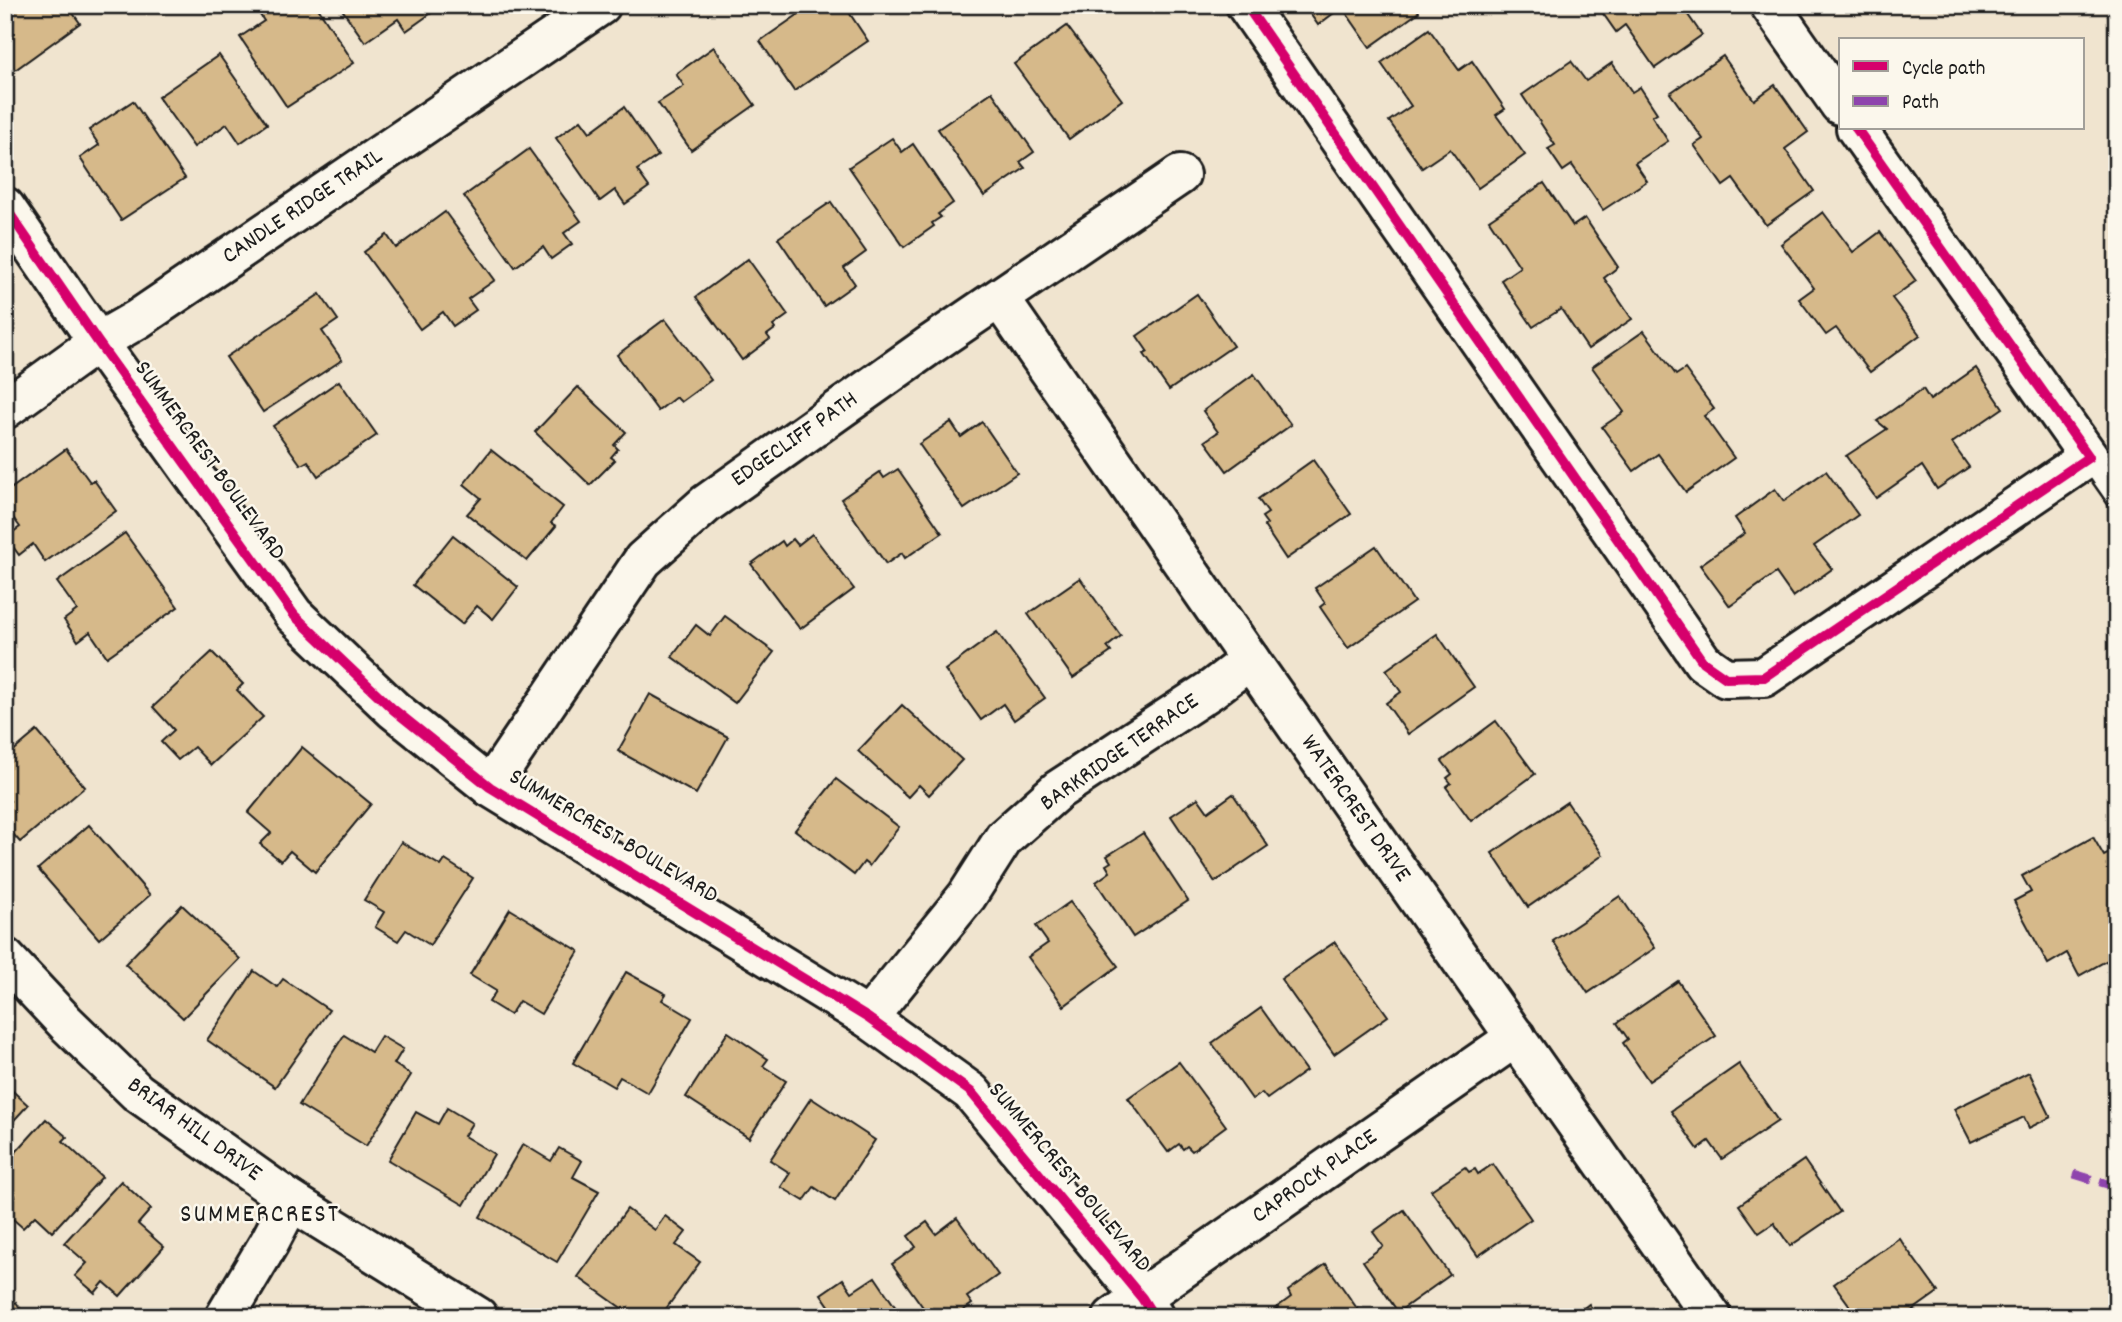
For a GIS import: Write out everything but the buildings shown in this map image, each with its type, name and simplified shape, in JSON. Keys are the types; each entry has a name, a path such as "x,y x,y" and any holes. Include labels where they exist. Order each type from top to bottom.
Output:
{"street":[{"name":"CANDLE RIDGE TRAIL","path":"5,409 98,342 138,319 601,5"},
{"path":"1246,5 1703,662 1726,678 1764,677 2089,457 1857,130"},
{"path":"1770,5 1839,104"},
{"name":"EDGECLIFF PATH","path":"490,786 643,560 706,504 1180,175"},
{"name":"SUMMERCREST BOULEVARD","path":"5,208 295,615 394,710 490,786 868,1018 971,1092 1136,1310"},
{"name":"WATERCREST DRIVE","path":"1000,299 1712,1317"},
{"name":"BARKRIDGE TERRACE","path":"868,1018 967,896 1004,838 1058,790 1212,689 1250,660"},
{"name":"BRIAR HILL DRIVE","path":"5,958 66,1023 137,1092 291,1201 478,1317"},
{"name":"CAPROCK PLACE","path":"1136,1310 1516,1037"},
{"path":"225,1317 269,1244 291,1201"}],"lane":[{"path":"2089,457 2117,497"}],"marked path":[{"path":"2074,1174 2117,1187"}],"cycle path":[{"path":"1246,5 1703,662 1726,678 1764,677 2089,457 1857,130"},
{"path":"5,207 98,342 294,615 394,710 490,787 868,1018 971,1092 1142,1298 1154,1317"}],"district":[{"name":"SUMMERCREST","path":"260,1215"}]}
